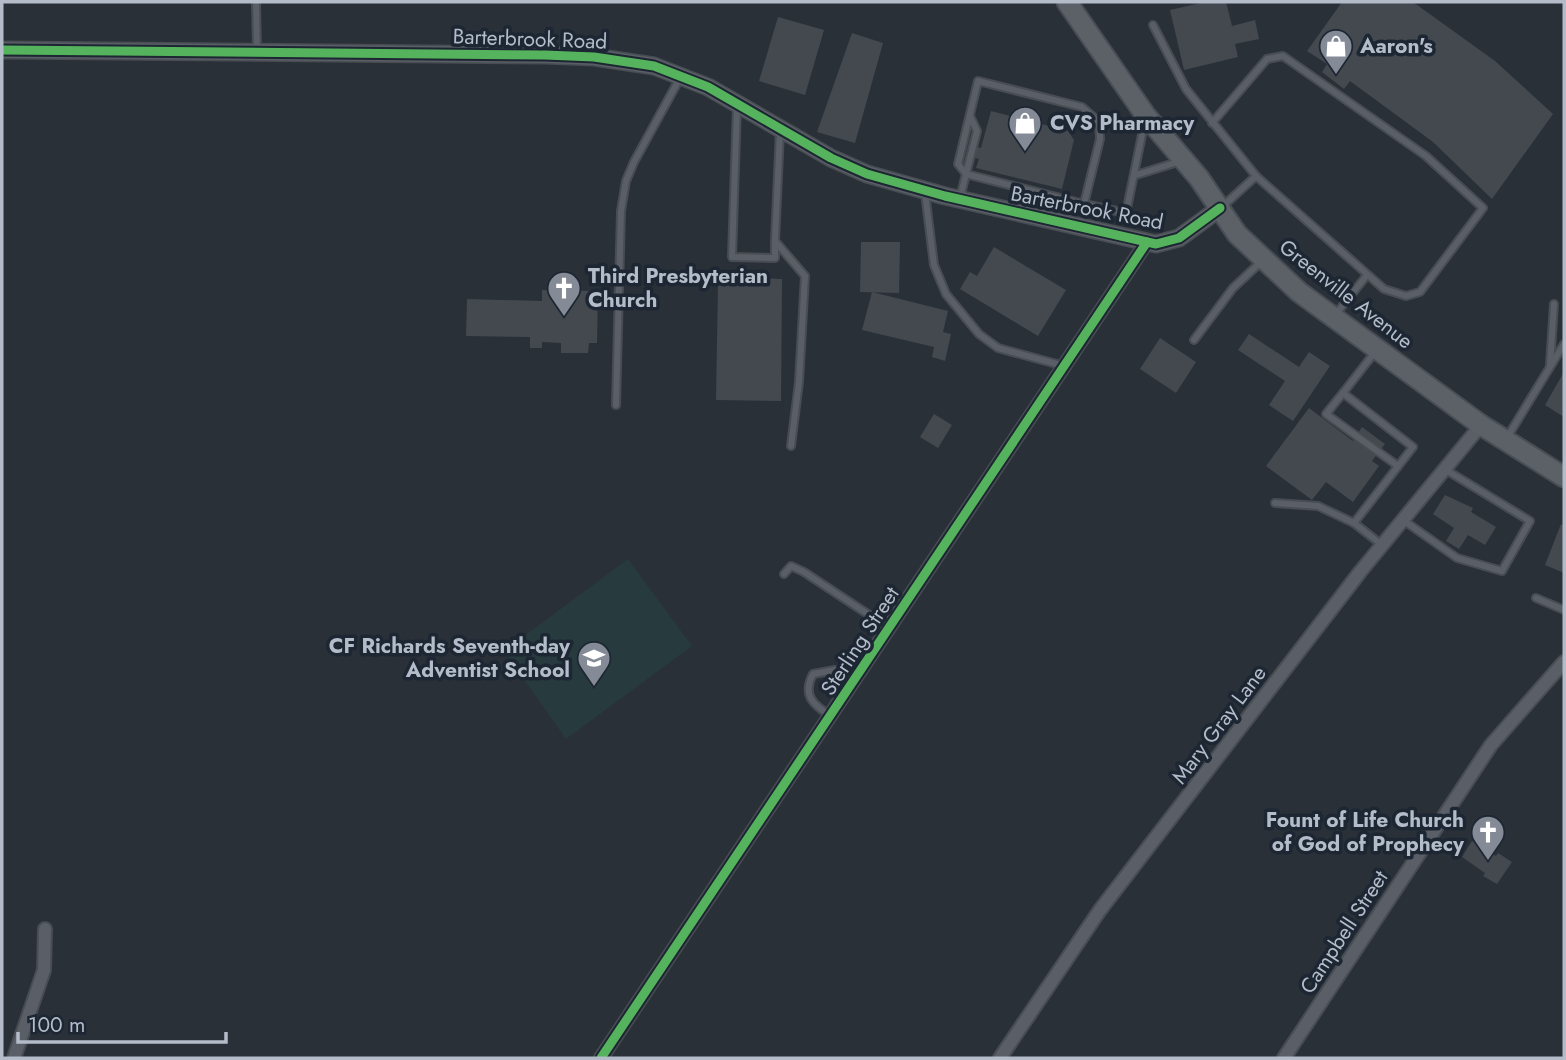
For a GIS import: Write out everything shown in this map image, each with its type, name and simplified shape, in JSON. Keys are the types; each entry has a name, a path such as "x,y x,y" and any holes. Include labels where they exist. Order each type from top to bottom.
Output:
{"main road":[{"name":"Greenville Avenue","path":"1067,2 1146,116 1184,160 1237,234 1264,260 1299,292 1481,425 1564,477"}],"street":[{"name":"Barterbrook Road","path":"2,50 594,57 635,62 681,76 737,104 845,165 960,200 1147,242 1174,241 1220,208"},
{"name":"Sterling Street","path":"601,1058 1147,242"},
{"name":"Mary Gray Lane","path":"1000,1058 1100,911 1382,545 1481,425"},
{"name":"Campbell Street","path":"1284,1058 1491,745 1564,662"},
{"path":"14,1058 44,970 44,929"}],"lane":[{"path":"256,2 257,52"},
{"path":"1153,25 1186,89 1212,123 1256,176 1384,289 1406,296 1420,292 1483,208 1426,156 1283,56 1267,59 1212,123"},
{"path":"616,405 621,211 626,181 681,76"},
{"path":"960,200 977,131 970,116 978,81 1082,107 1098,122 1100,139 1084,204"},
{"path":"737,104 732,257 775,258 780,130"},
{"path":"966,174 1126,213 1136,175 1146,116"},
{"path":"1136,175 1184,160"},
{"path":"1220,208 1256,176"},
{"path":"924,190 934,265 946,294 979,334 998,348 1066,366"},
{"path":"775,242 805,276 799,382 790,446"},
{"path":"1194,340 1233,288 1264,260"},
{"path":"1334,316 1367,275"},
{"path":"1550,367 1554,304"},
{"path":"1505,441 1564,344"},
{"path":"1378,348 1326,414 1398,466"},
{"path":"1343,393 1413,447 1354,523"},
{"path":"1403,520 1457,558 1502,572 1530,521 1446,470"},
{"path":"1275,503 1318,506 1354,523 1382,545"},
{"path":"784,574 790,566 804,572 889,628"},
{"path":"1536,598 1564,610"},
{"path":"831,716 814,705 808,694 807,684 813,674 835,670 856,679"}],"green space":[{"path":"628,559 692,646 566,739 504,651"}],"building":[{"path":"1205,2 1226,2 1232,26 1255,20 1259,39 1235,44 1238,57 1184,70 1170,10"},
{"path":"1342,2 1413,2 1495,61 1553,114 1492,199 1433,142 1350,81 1344,89 1322,72 1327,64 1307,51"},
{"path":"778,17 824,30 805,95 759,81"},
{"path":"852,33 883,43 855,143 817,132"},
{"name":"CVS Pharmacy","path":"991,111 1068,131 1074,140 1062,189 976,168 979,159 967,156 969,145 981,148"},
{"path":"861,242 900,242 899,293 860,292"},
{"path":"994,247 1066,290 1038,336 960,289 970,272 977,276"},
{"path":"756,278 782,279 781,401 716,400 718,283 756,284"},
{"path":"542,290 598,291 597,343 589,343 588,353 561,353 561,343 542,342 542,348 530,348 530,337 466,336 467,299 542,301"},
{"path":"872,292 948,311 943,332 951,334 945,361 932,357 934,347 862,330"},
{"path":"1249,334 1299,367 1309,352 1330,366 1293,421 1269,405 1285,381 1238,350"},
{"path":"1160,338 1196,362 1176,393 1140,369"},
{"path":"1564,372 1564,417 1545,405"},
{"path":"1309,408 1353,441 1362,427 1385,444 1372,461 1379,466 1353,502 1326,482 1312,500 1266,466"},
{"path":"934,414 952,425 938,448 920,437"},
{"path":"1445,495 1473,508 1471,512 1496,527 1485,545 1468,535 1459,549 1446,541 1454,528 1433,514"},
{"path":"1561,524 1564,526 1564,573 1545,565"},
{"path":"1472,841 1496,856 1498,853 1512,862 1497,884 1483,876 1485,873 1462,857"}],"cycle path":[{"path":"2,50 594,57 654,66 708,87 831,158 867,174 945,196 1156,244 1179,238 1220,208"},
{"path":"601,1058 1147,242"}],"place":[{"name":"Aaron's","path":"1336,76"},
{"name":"CVS Pharmacy","path":"1025,153"},
{"name":"Third Presbyterian Church","path":"564,318"},
{"name":"CF Richards Seventh-day Adventist School","path":"594,688"},
{"name":"Fount of Life Church of God of Prophecy","path":"1488,862"}]}
